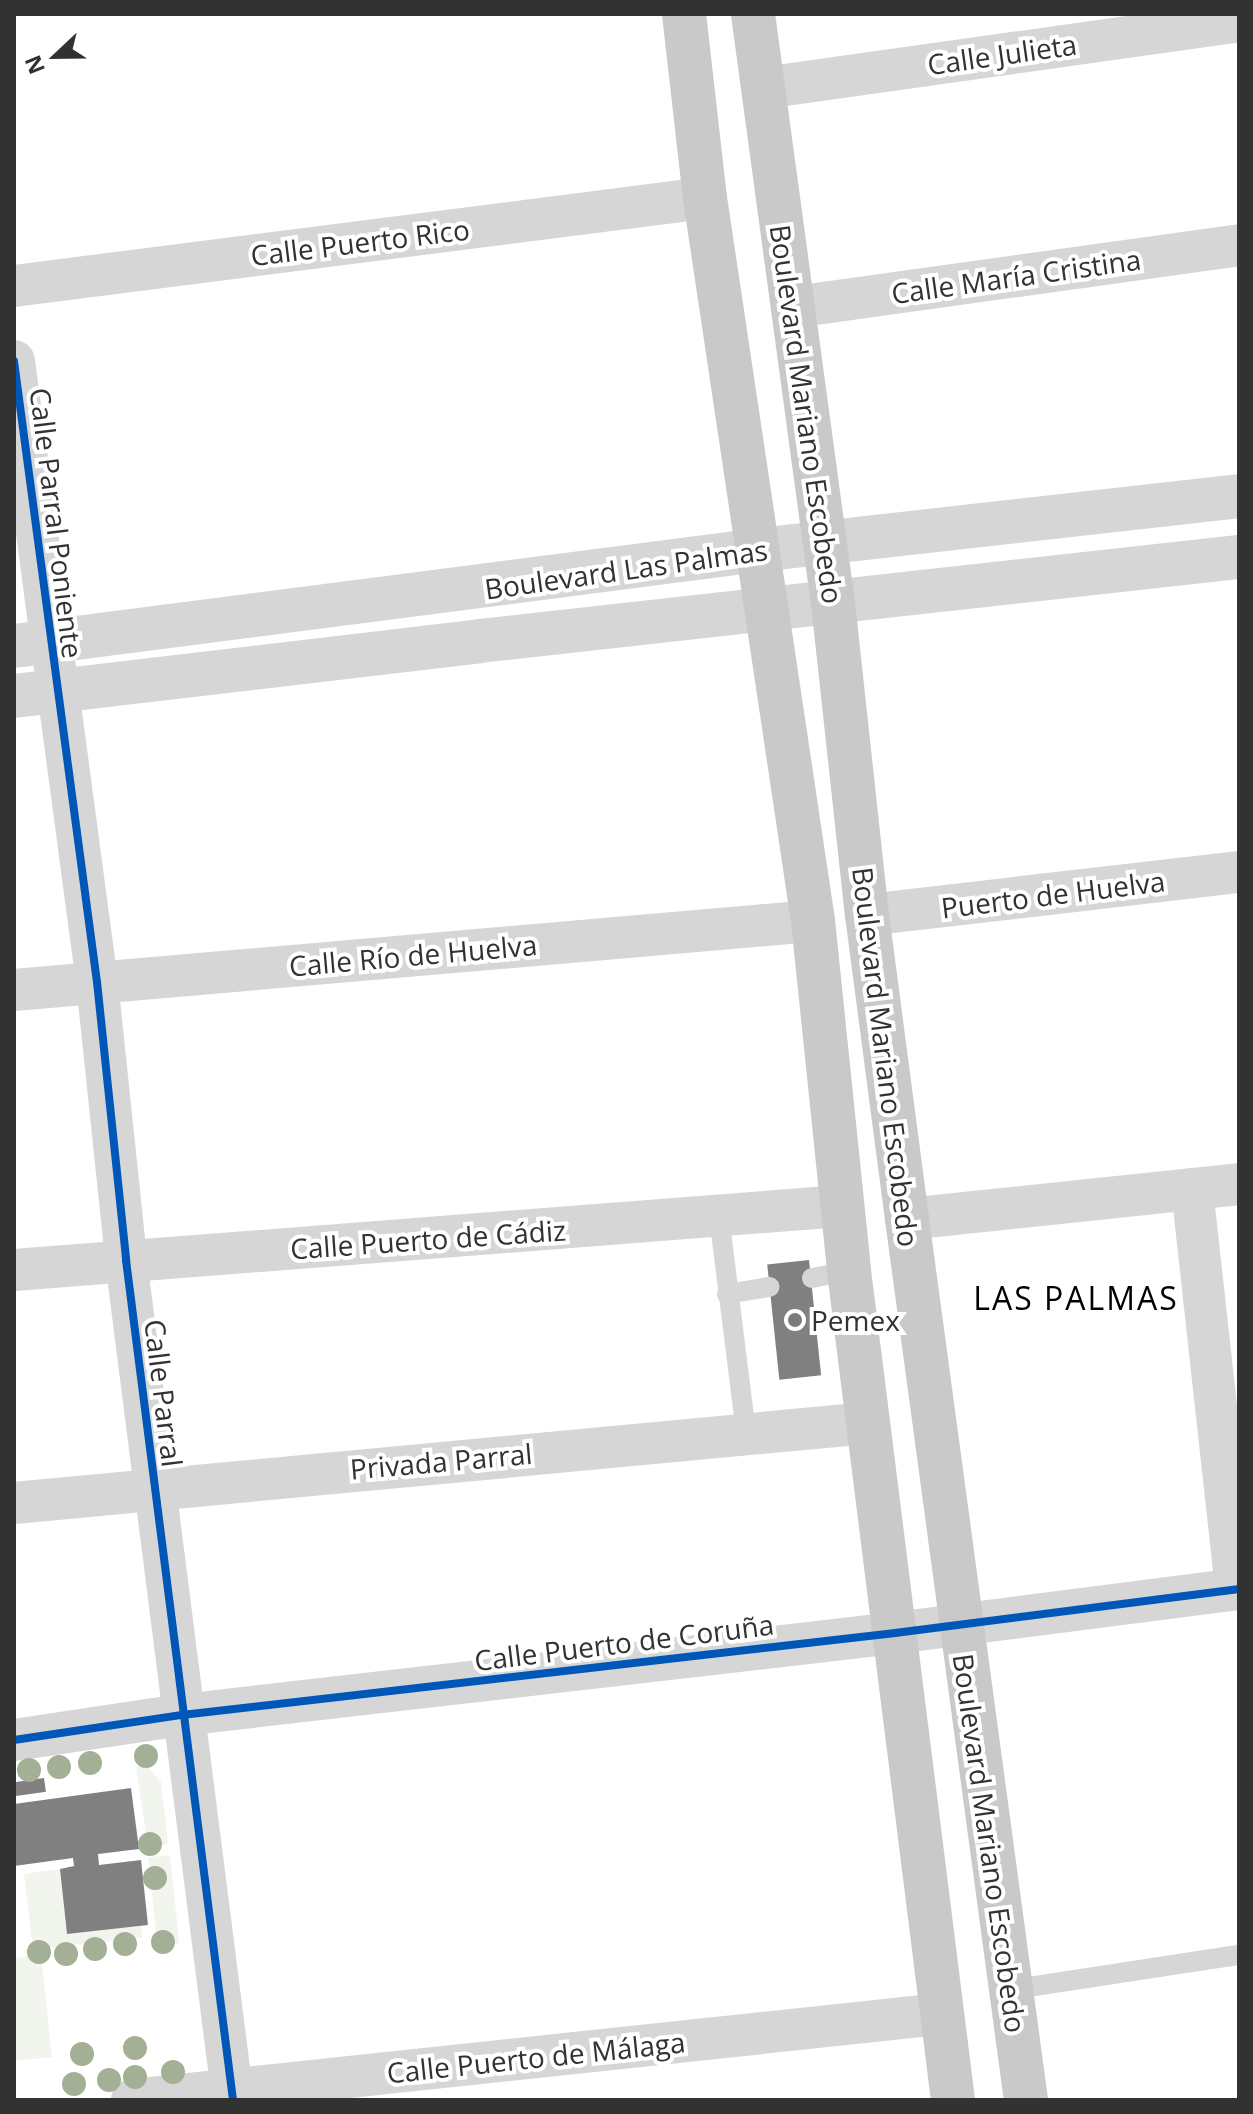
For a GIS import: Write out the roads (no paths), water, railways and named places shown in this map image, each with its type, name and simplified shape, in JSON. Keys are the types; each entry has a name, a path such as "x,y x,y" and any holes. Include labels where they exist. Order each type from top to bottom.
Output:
{"main road":[{"name":"Boulevard Mariano Escobedo","path":"684,14 705,198 813,921 842,1206 831,1274 868,1423 953,2100"},
{"name":"Boulevard Mariano Escobedo","path":"753,14 833,603 867,915 1026,2100"}],"street":[{"name":"Calle Julieta","path":"764,88 1239,21"},
{"name":"Calle Puerto Rico","path":"14,286 705,198"},
{"name":"Calle María Cristina","path":"794,307 1239,245"},
{"name":"Calle Parral Poniente","path":"14,361 35,693"},
{"name":"Boulevard Las Palmas","path":"32,643 469,590 759,550 1239,496"},
{"name":"Boulevard Las Palmas","path":"35,693 1239,557"},
{"name":"Calle Parral","path":"35,693 97,982 126,1260 232,2094"},
{"name":"Puerto de Huelva","path":"867,915 1239,872"},
{"name":"Calle Río de Huelva","path":"14,990 813,921"},
{"path":"907,1219 1239,1184"},
{"path":"1192,1189 1238,1589"},
{"name":"Calle Puerto de Cádiz","path":"14,1270 842,1206"},
{"name":"Privada Parral","path":"14,1503 746,1432 868,1423"},
{"name":"Calle Puerto de Coruña","path":"14,1740 182,1715 895,1633 1238,1589"},
{"name":"Calle Puerto de Málaga","path":"132,2100 232,2094 941,2014"}],"lane":[{"path":"719,1216 746,1432"},
{"path":"727,1294 769,1287"},
{"path":"1009,1990 1239,1955"}],"place":[{"name":"Pemex","path":"795,1320"}],"district":[{"name":"LAS PALMAS","path":"1076,1298"}]}
